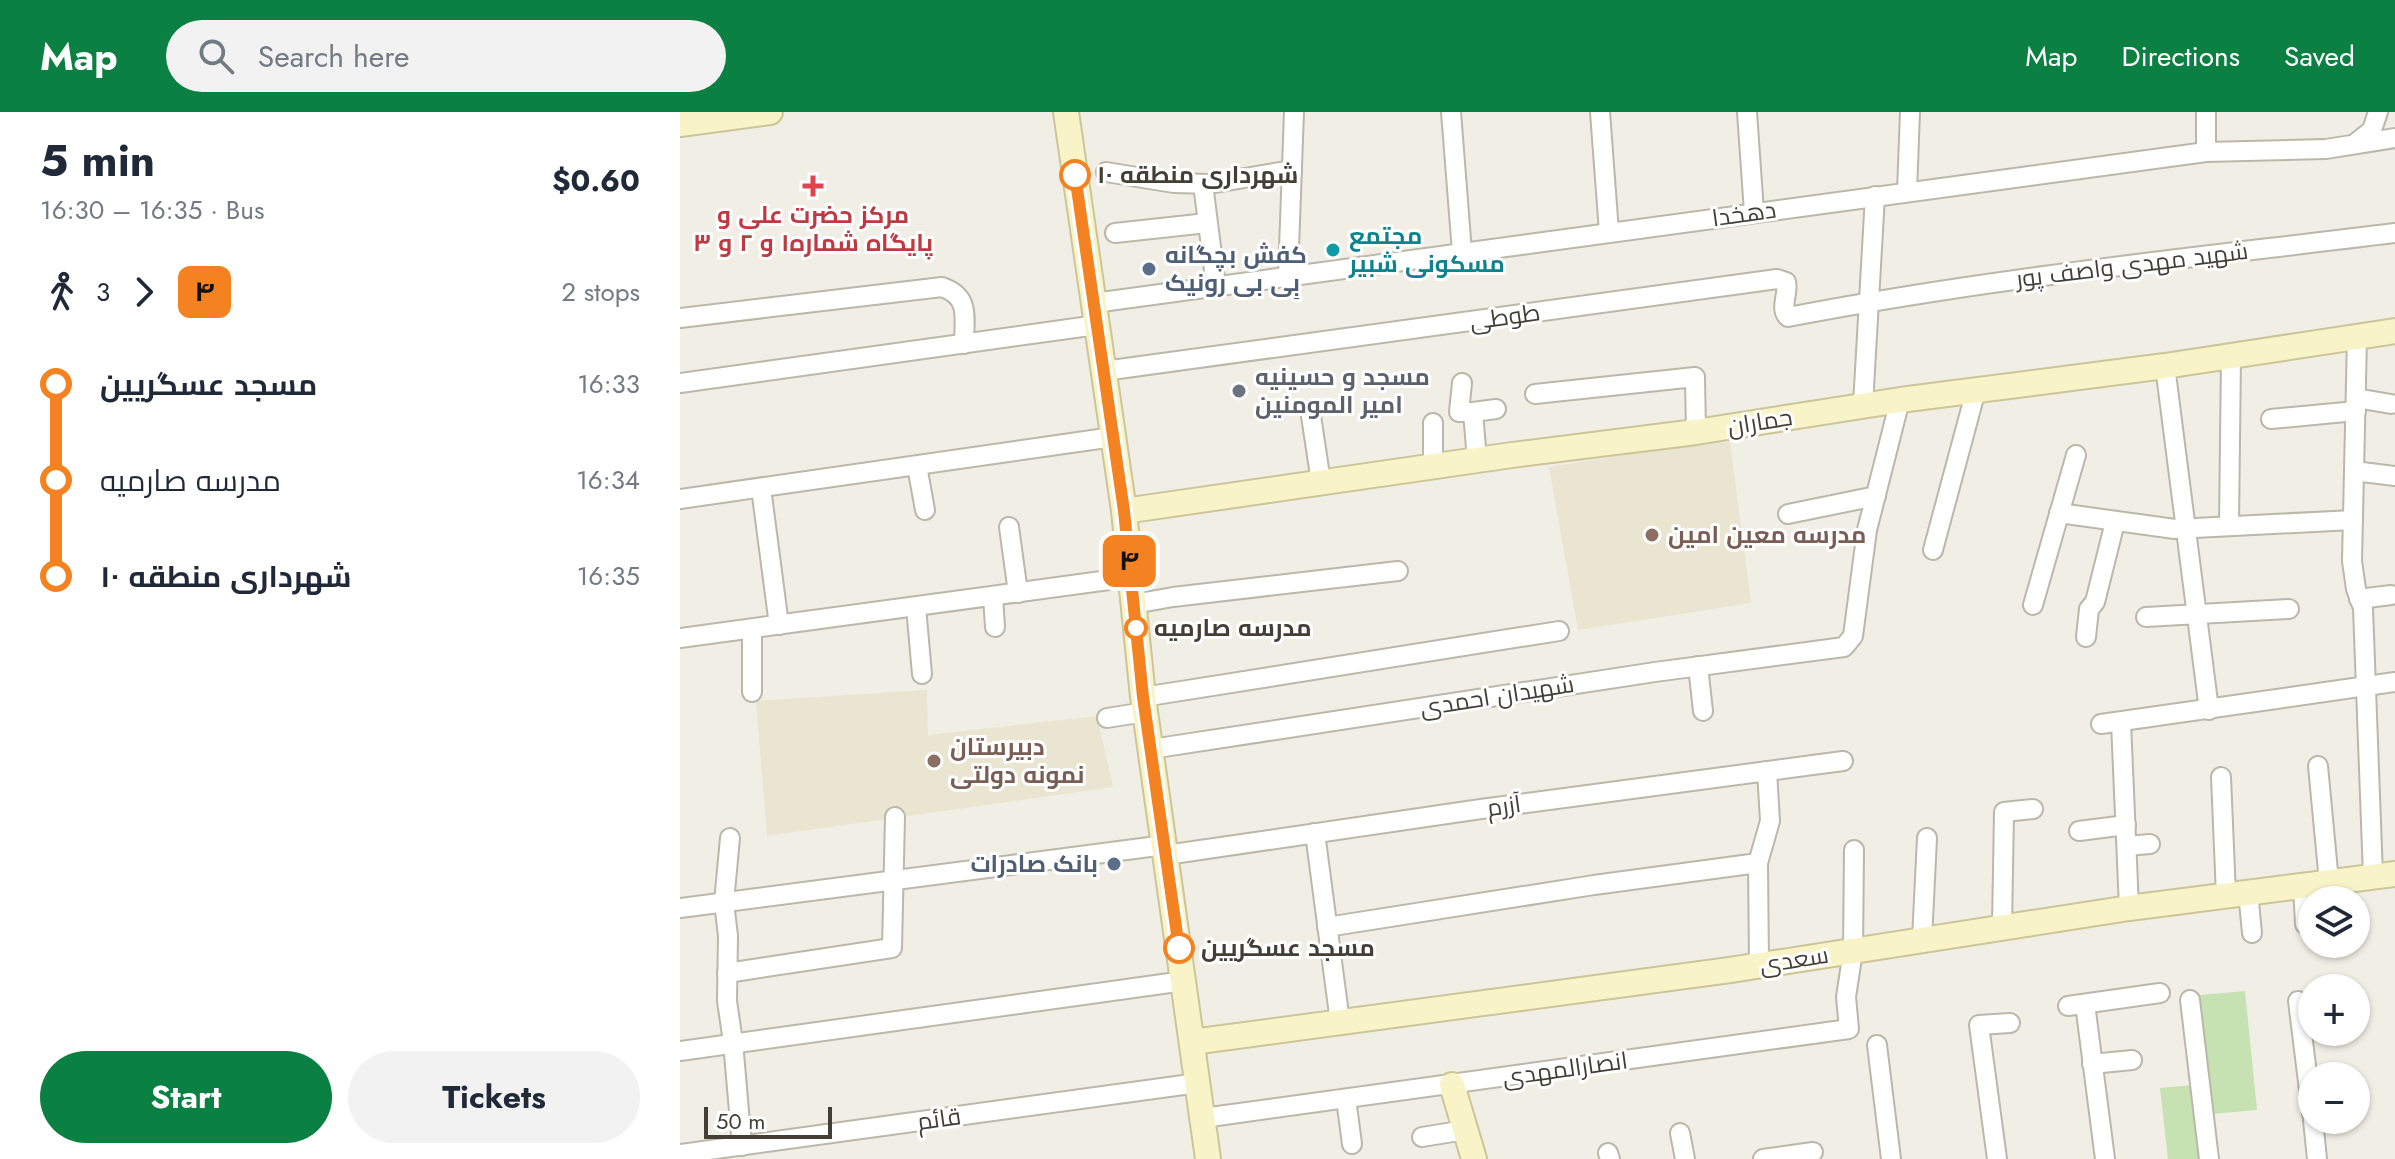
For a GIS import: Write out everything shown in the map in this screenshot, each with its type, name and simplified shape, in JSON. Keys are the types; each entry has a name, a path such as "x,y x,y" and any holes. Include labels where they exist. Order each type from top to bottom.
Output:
{"street":[{"path":"680,124 770,112"},
{"path":"1066,112 1124,511 1144,704 1208,1159"},
{"path":"1288,276 1294,112"},
{"path":"1451,112 1462,252"},
{"path":"1600,112 1609,232"},
{"path":"1747,112 1754,212"},
{"path":"1907,192 1910,112"},
{"path":"2206,112 2206,152"},
{"path":"2351,145 2363,140 2372,130 2378,112"},
{"name":"دهخدا","path":"680,383 964,344 1216,286 2206,152 2326,149 2395,138"},
{"path":"1106,172 1174,183 1203,184 1292,170"},
{"path":"1203,184 1216,286"},
{"path":"1863,405 1875,196"},
{"path":"1115,233 1207,223"},
{"name":"شهید مهدی واصف پور","path":"1870,301 2034,277 2395,233"},
{"name":"طوطی","path":"1104,371 1777,279 1786,282 1784,314 1788,317 1870,301"},
{"path":"680,318 942,287 956,292 964,306 964,344"},
{"name":"جماران","path":"1124,511 1696,432 1863,405 2165,366 2395,331"},
{"path":"2357,337 2352,561 2363,608 2384,875"},
{"path":"2229,526 2231,356"},
{"path":"2165,366 2209,710"},
{"path":"1535,394 1695,377 1696,432"},
{"path":"1462,383 1459,412 1496,409"},
{"path":"1933,550 1976,390"},
{"path":"1788,514 1876,496 1900,400"},
{"path":"2271,419 2356,405 2391,404"},
{"path":"1473,412 1477,460"},
{"path":"1311,416 1321,482"},
{"path":"1433,423 1433,466"},
{"path":"680,499 1113,437"},
{"path":"2033,605 2076,455"},
{"path":"917,466 925,510"},
{"path":"2354,471 2395,476"},
{"path":"761,488 779,625"},
{"name":"شهیدان احمدی","path":"1151,749 1698,666 1844,647 1853,636 1867,530 1876,496"},
{"path":"2059,513 2184,528 2353,520"},
{"path":"2086,637 2089,609 2095,602 2115,522"},
{"path":"1009,527 1018,593"},
{"path":"1134,604 1398,571"},
{"path":"680,638 1131,577"},
{"path":"2359,599 2391,595"},
{"path":"993,596 995,627"},
{"path":"916,607 922,674"},
{"path":"2146,617 2289,609"},
{"path":"752,629 752,692"},
{"path":"1107,718 1144,704 1559,631"},
{"path":"1698,666 1703,711"},
{"path":"2101,724 2395,682"},
{"path":"2121,722 2129,908"},
{"name":"آزرم","path":"680,908 892,880 1315,833 1843,761"},
{"path":"2318,766 2329,882"},
{"path":"1759,965 1758,863 1770,821 1767,771"},
{"path":"2221,777 2237,894 2252,933"},
{"path":"2002,927 2004,812 2033,809"},
{"path":"727,973 892,948 895,817"},
{"path":"2079,831 2126,825"},
{"path":"1315,833 1340,1022"},
{"path":"730,838 724,902 728,936 727,1001 742,1146"},
{"path":"1922,940 1927,838"},
{"path":"2127,846 2150,844"},
{"path":"1853,951 1854,850"},
{"path":"1327,927 1758,863"},
{"name":"سعدی","path":"1192,1042 1759,965 2129,908 2384,875"},
{"name":"انصارالمهدی","path":"1203,1118 1849,1029 1846,997 1853,951"},
{"path":"680,1051 1184,981"},
{"path":"2105,1159 2092,1064 2076,1005 2160,993"},
{"path":"2190,1000 2209,1159"},
{"path":"1997,1159 1979,1025 2010,1023"},
{"path":"1877,1045 1891,1159"},
{"path":"2092,1064 2132,1060"},
{"name":"قائم","path":"680,1154 1198,1083"},
{"path":"1452,1085 1474,1159"},
{"path":"1346,1099 1352,1144"},
{"path":"1422,1137 1465,1130"},
{"path":"1680,1133 1685,1159"},
{"path":"2314,1134 2317,1159"},
{"path":"1763,1159 1813,1152"}],"shaded area":[{"name":"مدرسه معین امین","path":"1730,442 1751,603 1578,630 1549,467 1669,448"},
{"name":"دبیرستان نمونه دولتی","path":"927,690 928,735 1097,716 1113,787 767,836 756,701"}],"green space":[{"path":"2245,991 2257,1110 2212,1114 2200,995"},
{"path":"2193,1085 2203,1159 2168,1159 2160,1088"}],"bus line":[{"name":"۴","path":"1075,175 1124,511 1143,697 1179,948"}],"place":[{"name":"شهرداری منطقه ۱۰","path":"1075,175"},
{"name":"مرکز حضرت علی و پایگاه شماره۱ و ۲ و ۳","path":"813,186"},
{"name":"مجتمع مسکونی شبیر","path":"1333,250"},
{"name":"کفش بچگانه بِی بی رونیک","path":"1149,269"},
{"name":"مسجد و حسینیه امیر المومنین","path":"1239,391"},
{"name":"مدرسه معین امین","path":"1652,535"},
{"name":"مدرسه صارمیه","path":"1136,628"},
{"name":"دبیرستان نمونه دولتی","path":"934,761"},
{"name":"بانک صادرات","path":"1114,864"},
{"name":"مسجد عسگریین","path":"1179,948"}]}
